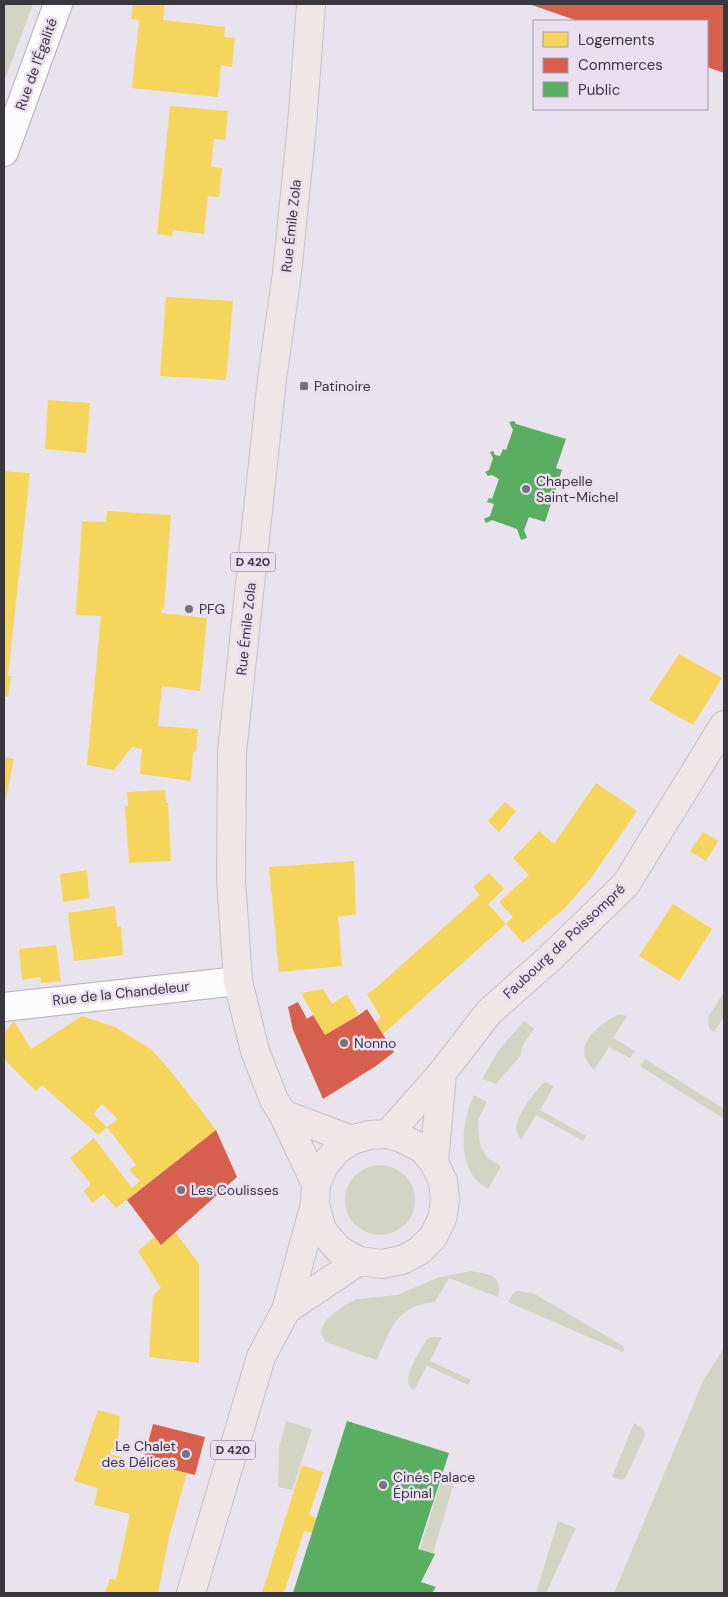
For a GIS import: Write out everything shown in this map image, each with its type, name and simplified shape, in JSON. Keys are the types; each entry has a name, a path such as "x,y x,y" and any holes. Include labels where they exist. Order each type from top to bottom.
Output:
{"main road":[{"name":"Rue Émile Zola","path":"283,1114 274,1100 255,1051 238,981 231,880 232,752 272,379 287,273 312,4"},
{"name":"Faubourg de Poissompré","path":"388,1134 442,1073 489,1012 549,958 626,884 724,725"},
{"path":"434,1163 442,1073"},
{"path":"283,1114 352,1140"},
{"name":"D 420","path":"191,1593 261,1357 286,1310 316,1194 283,1114"},
{"path":"388,1134 423,1148 434,1163 443,1181 445,1200 442,1219 433,1237 419,1251 402,1260 382,1264 359,1261 339,1250 322,1230 316,1194 324,1166 336,1151 352,1140 370,1135 388,1134"},
{"name":"D 420","path":"286,1310 359,1261"}],"street":[{"name":"Rue de l'Égalité","path":"4,152 58,4"},
{"name":"Rue de la Chandeleur","path":"4,1007 238,981"}],"green space":[{"path":"4,4 33,4 4,82"},
{"path":"724,992 724,1017 714,1032 709,1028 708,1017"},
{"path":"619,1014 627,1016 613,1038 635,1051 630,1058 609,1047 594,1070 585,1057 585,1046 597,1029"},
{"path":"524,1021 534,1029 524,1043 520,1056 496,1084 482,1079 498,1051"},
{"path":"645,1059 724,1109 724,1119 640,1066"},
{"path":"545,1082 554,1086 540,1110 586,1136 583,1141 536,1115 521,1140 516,1129 519,1117 531,1097"},
{"path":"474,1095 487,1102 478,1120 481,1148 488,1158 501,1166 488,1189 473,1176 465,1157 465,1125"},
{"path":"380,1165 399,1171 409,1181 415,1200 409,1219 399,1229 380,1235 361,1229 351,1219 345,1200 351,1181 361,1171"},
{"path":"470,1271 493,1276 499,1284 498,1297 449,1278 435,1302 411,1308 397,1320 386,1338 377,1360 325,1342 321,1332 325,1321 345,1305 357,1299 397,1295 437,1278"},
{"path":"517,1291 533,1293 620,1344 624,1348 623,1352 508,1302"},
{"path":"431,1337 442,1337 430,1361 471,1380 468,1385 427,1366 414,1390 410,1386 409,1374 415,1359 426,1340"},
{"path":"724,1348 724,1593 614,1593 704,1379"},
{"path":"286,1421 312,1429 292,1490 278,1487 279,1447"},
{"path":"634,1423 643,1429 645,1435 626,1477 622,1480 612,1477"},
{"path":"442,1478 454,1483 433,1553 420,1549"},
{"path":"558,1521 576,1528 546,1593 536,1593"}],"building: Logements":[{"path":"133,4 165,4 163,20 225,27 224,37 235,38 232,67 221,65 218,97 132,88 139,20 131,19"},
{"path":"170,106 228,111 225,140 214,139 211,167 222,168 219,197 208,196 204,234 173,230 172,236 157,234"},
{"path":"166,297 233,301 226,380 160,376"},
{"path":"48,400 90,403 86,453 45,449"},
{"path":"4,471 30,473 8,676 11,676 8,697 4,696"},
{"path":"107,511 171,515 164,609 162,608 161,613 207,618 200,691 162,686 158,726 198,729 196,751 193,752 191,781 140,774 142,749 132,747 114,770 87,765 101,616 76,615 82,521 106,522"},
{"path":"679,654 722,678 693,725 649,700"},
{"path":"4,757 14,759 5,803 4,803"},
{"path":"596,783 637,811 591,878 565,908 523,943 506,924 513,917 499,902 529,875 513,858 539,831 554,844"},
{"path":"165,790 166,803 168,803 171,861 129,863 125,806 128,806 127,792"},
{"path":"505,802 516,811 499,832 488,821"},
{"path":"703,832 718,841 706,861 690,851"},
{"path":"354,861 356,914 338,917 342,966 279,972 269,867"},
{"path":"87,870 89,898 63,902 60,874"},
{"path":"489,873 504,889 488,904 506,924 383,1034 375,1022 381,1018 367,994 480,895 473,887"},
{"path":"673,904 712,929 679,981 639,956"},
{"path":"115,906 117,927 121,926 123,955 74,961 68,913"},
{"path":"56,945 61,981 41,983 40,977 22,980 19,949"},
{"path":"323,989 332,1004 347,994 359,1015 325,1035 301,993"},
{"path":"82,1016 115,1027 152,1050 216,1130 116,1208 104,1194 92,1203 84,1191 91,1184 70,1158 94,1138 132,1188 140,1181 129,1170 136,1165 107,1127 98,1135 42,1085 36,1091 4,1059 4,1033 14,1021 31,1049","holes":["102,1104 118,1119 107,1127 93,1114"]},
{"path":"175,1232 199,1264 199,1363 149,1357 153,1296 161,1288 138,1251 155,1237 161,1245"},
{"path":"98,1410 120,1416 117,1450 111,1449 110,1454 122,1457 121,1466 140,1471 143,1462 187,1473 169,1537 158,1593 105,1593 110,1579 116,1580 130,1514 94,1505 98,1488 74,1481"},
{"path":"302,1465 323,1472 309,1515 317,1518 312,1533 304,1531 284,1593 262,1593"}],"building: Commerces":[{"path":"529,4 724,4 724,73 708,67 708,20 575,20"},
{"name":"Nonno","path":"298,1002 307,1019 313,1015 325,1035 367,1009 394,1052 376,1066 323,1099 293,1030 288,1007"},
{"name":"Les Coulisses","path":"216,1130 237,1177 161,1245 127,1200"},
{"path":"153,1424 205,1437 195,1475 143,1462"}],"building: Public":[{"name":"Chapelle Saint-Michel","path":"514,421 516,424 566,439 556,468 562,470 545,522 529,517 524,530 527,538 521,540 517,529 492,520 486,523 484,519 490,516 494,504 487,502 489,498 492,499 499,479 492,475 488,476 485,472 489,470 493,458 490,452 493,451 495,455 500,456 503,449 506,450 513,430 509,422"},
{"name":"Cinés Palace Épinal","path":"347,1421 449,1453 418,1549 435,1554 421,1582 436,1587 432,1593 293,1593"}],"place":[{"name":"Patinoire","path":"304,386"},
{"name":"Chapelle Saint-Michel","path":"526,489"},
{"name":"PFG","path":"189,609"},
{"name":"Nonno","path":"344,1043"},
{"name":"Les Coulisses","path":"181,1190"},
{"name":"Le Chalet des Délices","path":"186,1454"},
{"name":"Cinés Palace Épinal","path":"383,1485"}]}
